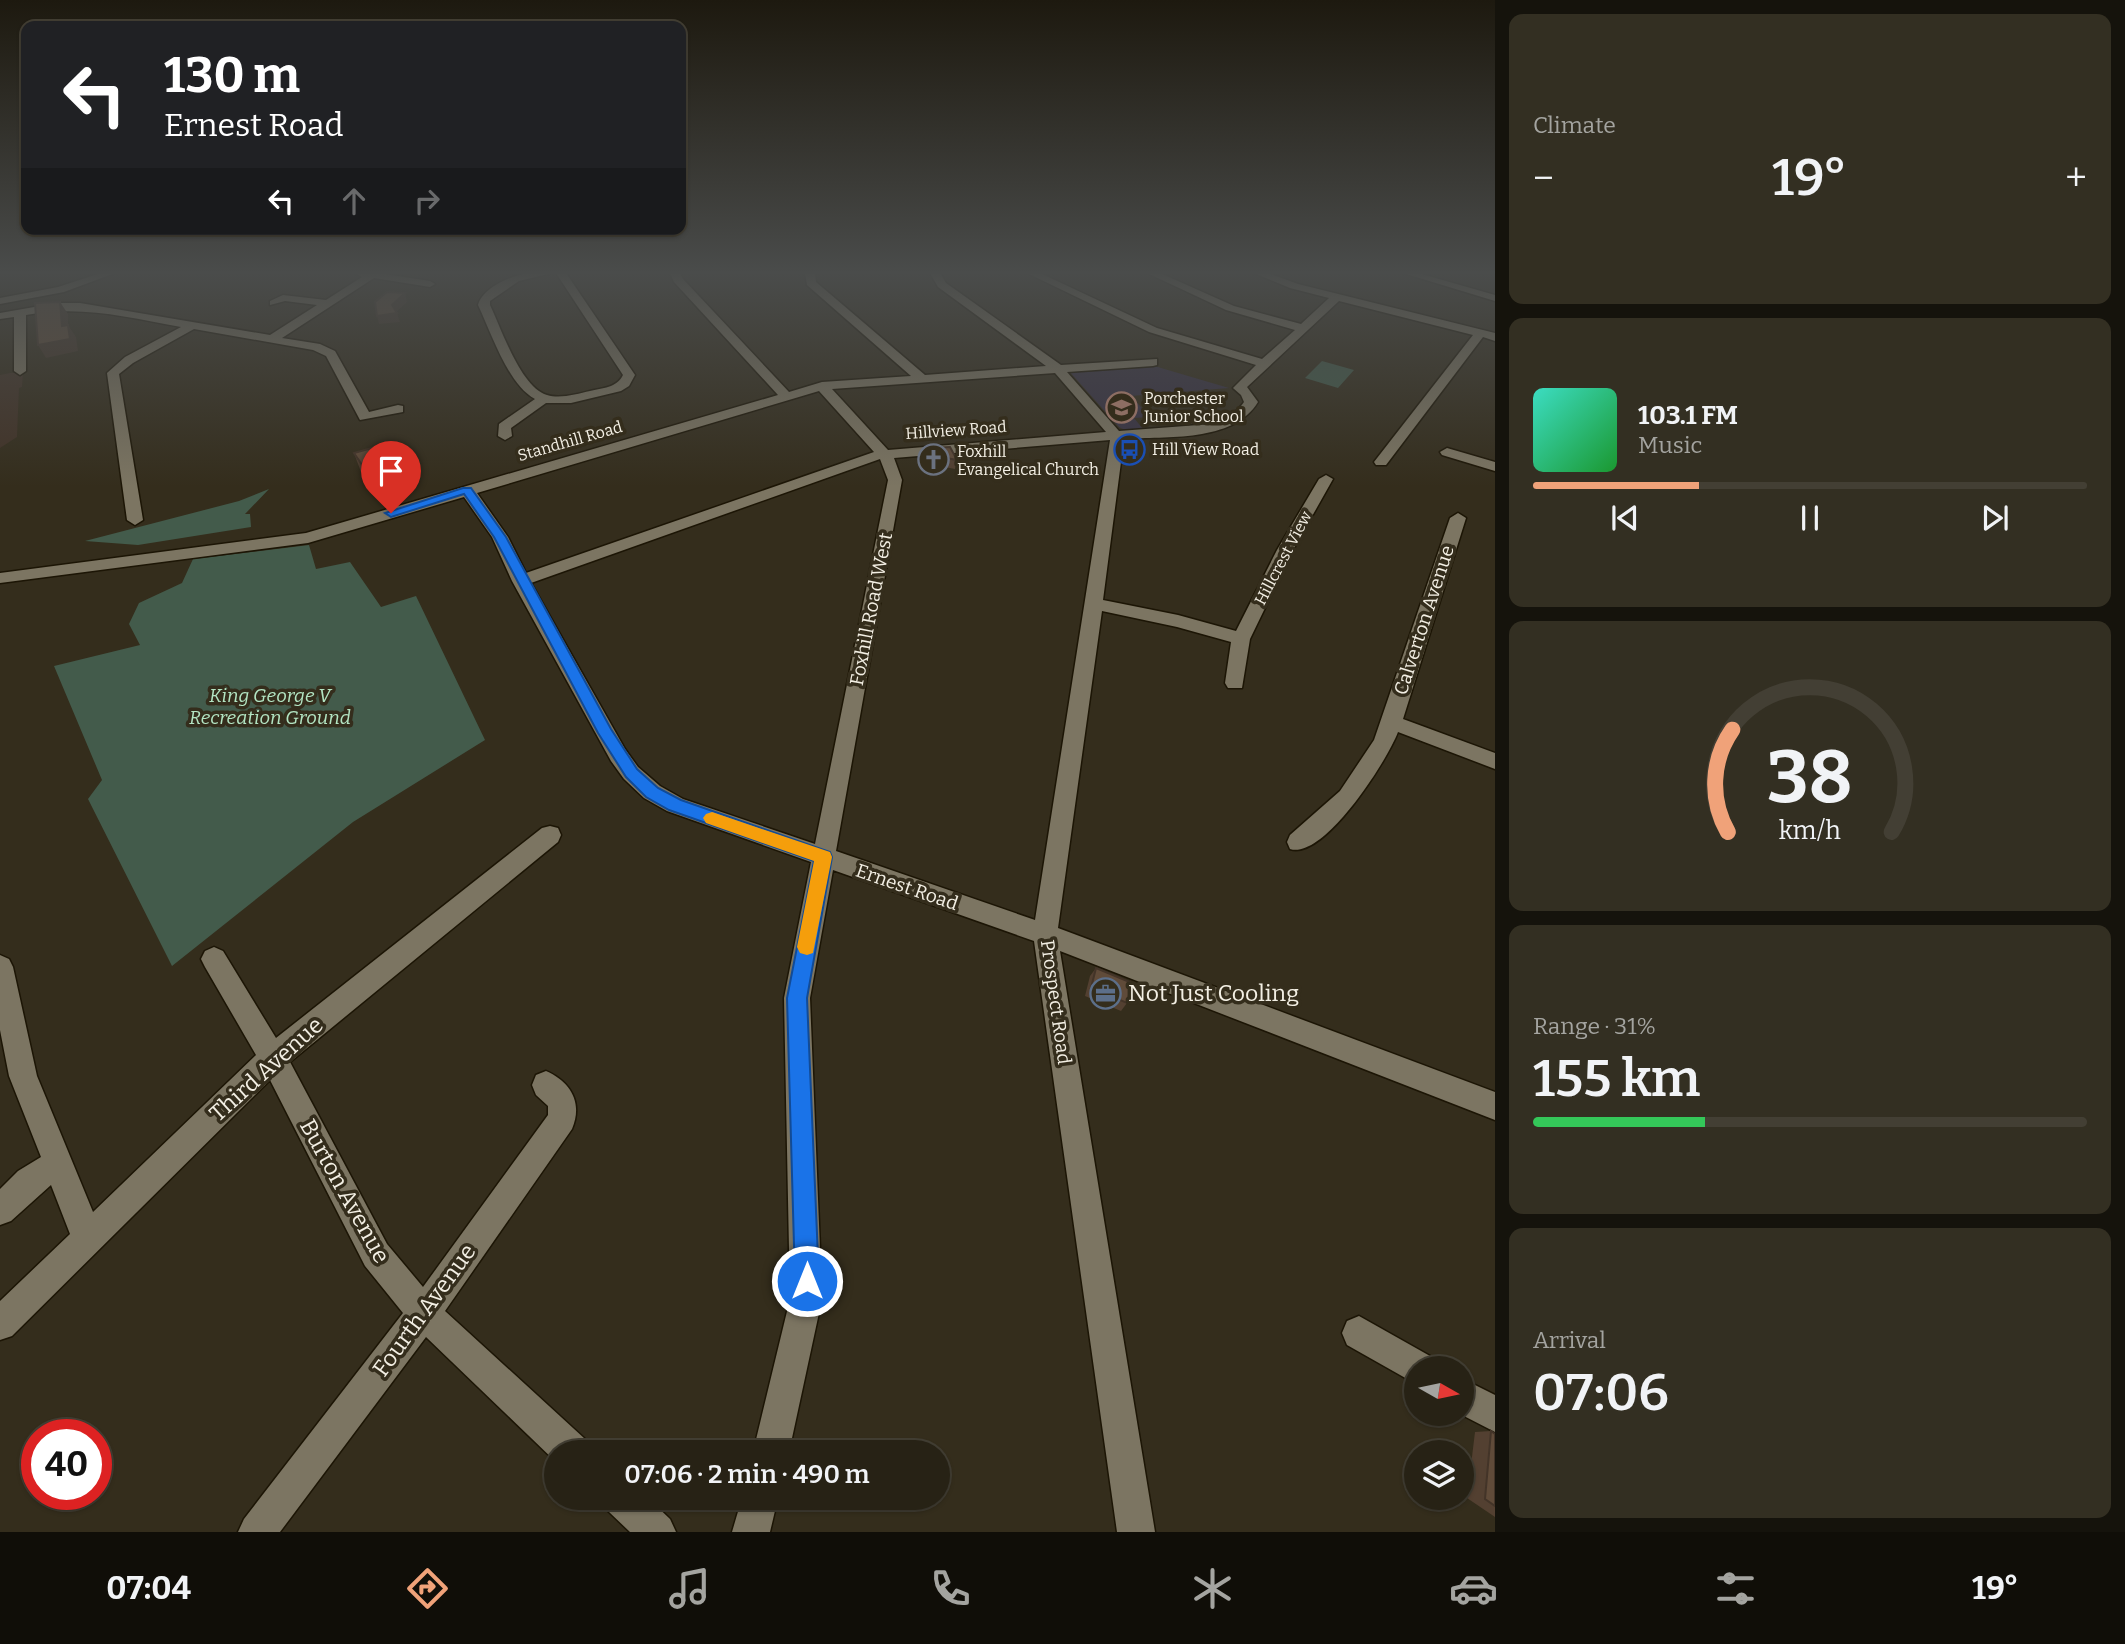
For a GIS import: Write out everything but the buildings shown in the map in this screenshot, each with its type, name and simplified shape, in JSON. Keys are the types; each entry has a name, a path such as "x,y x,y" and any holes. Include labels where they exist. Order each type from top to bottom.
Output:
{"street":[{"path":"20,344 20,371"},
{"path":"135,520 113,373 129,360 157,344"},
{"path":"302,344 331,354 365,417 398,409"},
{"path":"504,344 524,386 544,399 563,399 614,390 628,380 629,375 609,344"},
{"path":"738,344 786,395"},
{"path":"882,344 920,377"},
{"path":"1022,344 1053,368 1116,436"},
{"path":"1201,344 1265,364"},
{"name":"Hillview Road","path":"522,581 884,454 1212,428 1235,421 1251,402 1247,393 1239,388 1285,344"},
{"path":"1381,462 1401,434 1430,403 1472,344"},
{"name":"Standhill Road","path":"0,578 308,538 822,386 1153,362"},
{"name":"Foxhill Road West","path":"774,1440 806,1299 797,998 895,480 891,464 884,454 822,386"},
{"path":"505,436 504,427 544,399"},
{"name":"Prospect Road","path":"1116,436 1118,452 1045,934 1136,1532"},
{"path":"1447,452 1495,467"},
{"name":"Hillcrest View","path":"1235,683 1241,639 1285,550 1326,479"},
{"name":"Ernest Road","path":"467,490 500,537 618,755 631,773 652,792 675,805 1045,934 1239,1006 1495,1106"},
{"name":"Calverton Avenue","path":"1298,842 1324,823 1357,785 1394,723 1402,685 1458,518"},
{"path":"1095,604 1178,621 1241,639"},
{"path":"1394,723 1495,761"},
{"name":"Third Avenue","path":"0,1324 273,1058 550,835"},
{"name":"Burton Avenue","path":"214,959 273,1058 376,1255 424,1313 559,1440"},
{"path":"0,967 23,1076 88,1239"},
{"name":"Fourth Avenue","path":"257,1532 424,1313 562,1119 562,1100 546,1085"},
{"path":"0,1210 29,1182 58,1163"},
{"path":"1359,1332 1404,1359"},
{"path":"1474,1403 1495,1415"},
{"path":"634,1510 657,1532"},
{"path":"751,1532 757,1510"}],"shaded area":[{"name":"Porchester Junior School","path":"1151,365 1229,388 1131,396 1150,417 1134,418 1143,429 1127,431 1119,427 1069,371"},
{"path":"23,373 22,387 19,388 17,437 0,448 0,375"}],"green space":[{"path":"1322,361 1354,370 1338,388 1305,378"},
{"path":"269,489 245,514 250,514 251,527 138,545 85,541 239,501"},
{"name":"King George V Recreation Ground","path":"309,545 316,569 350,562 381,607 416,596 485,740 353,822 172,966 88,799 102,780 54,666 140,645 129,624 139,603 182,583 193,559"}],"slow traffic":[{"path":"712,818 823,857 807,947"}],"place":[{"name":"Porchester Junior School","path":"1121,407"},
{"name":"Hill View Road","path":"1129,449"},
{"name":"Foxhill Evangelical Church","path":"934,460"},
{"name":"Not Just Cooling","path":"1105,993"}],"route":[{"path":"391,513 467,490 500,537 618,755 631,773 652,792 675,805 823,857 797,998 796,1031 802,1107 807,1281"}]}
